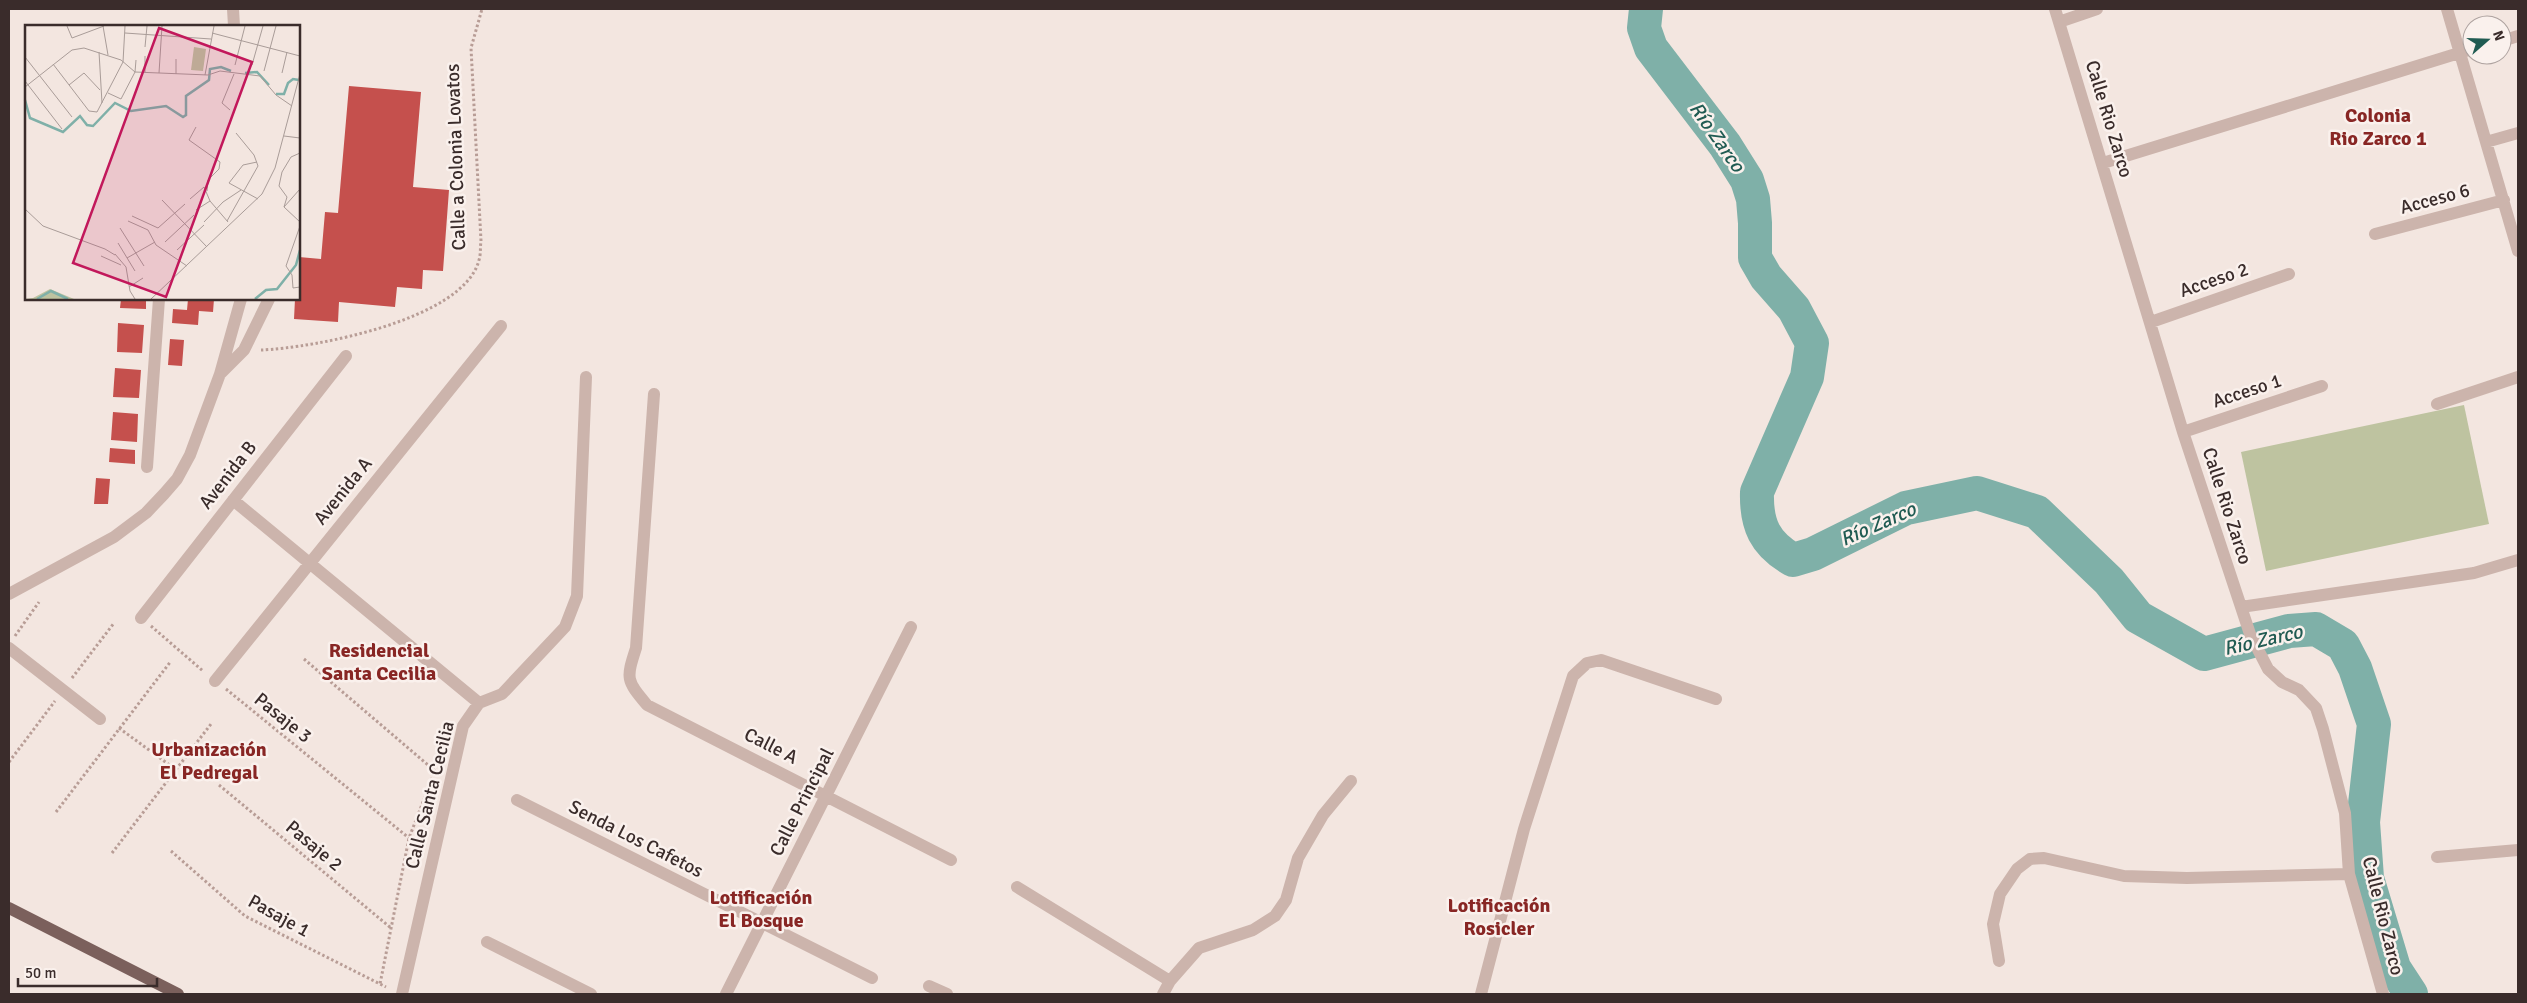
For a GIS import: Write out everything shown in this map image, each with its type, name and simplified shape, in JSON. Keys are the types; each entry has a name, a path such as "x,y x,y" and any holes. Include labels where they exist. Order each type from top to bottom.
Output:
{"main road":[{"path":"9,908 178,994"}],"street":[{"path":"233,9 234,25"},
{"name":"Calle Rio Zarco","path":"2055,9 2183,432 2250,634 2268,669 2282,682 2299,690 2316,708 2345,813 2349,874 2383,994"},
{"path":"2059,22 2097,9"},
{"path":"2447,9 2462,42"},
{"path":"2103,163 2462,52"},
{"path":"2469,65 2486,142 2518,251"},
{"path":"2486,142 2518,133"},
{"name":"Acceso 6","path":"2375,234 2504,200"},
{"name":"Acceso 2","path":"2151,322 2289,274"},
{"path":"147,467 159,300"},
{"path":"9,594 114,537 146,512 177,479 190,455 220,374 240,300"},
{"path":"220,374 244,350 269,300"},
{"name":"Avenida A","path":"215,681 501,326"},
{"name":"Avenida B","path":"141,618 346,356"},
{"path":"2437,404 2518,377"},
{"path":"233,500 479,703 502,694 565,627 577,596 586,378"},
{"name":"Acceso 1","path":"2183,432 2322,386"},
{"name":"Calle A","path":"654,394 636,648 628,673 632,688 647,704 951,860"},
{"path":"2241,607 2474,573 2518,560"},
{"name":"Calle Principal","path":"726,994 911,628"},
{"path":"11,642 64,690 100,719"},
{"path":"1481,994 1524,828 1573,676 1587,663 1601,660 1716,700"},
{"name":"Calle Santa Cecilia","path":"402,994 463,726 479,703"},
{"path":"1163,994 1170,981 1199,948 1253,930 1275,916 1286,900 1298,858 1323,815 1351,781"},
{"name":"Senda Los Cafetos","path":"517,800 872,978"},
{"path":"2436,857 2518,850"},
{"path":"2000,961 1993,924 2000,894 2017,869 2030,859 2044,858 2124,876 2187,878 2349,874"},
{"path":"1017,887 1170,981"},
{"path":"487,942 591,994"},
{"path":"929,986 946,994"}],"path":[{"name":"Calle a Colonia Lovatos","path":"244,350 306,345 395,323 439,304 470,276 479,261 481,241 471,48 482,9"},
{"path":"11,642 39,602"},
{"name":"Pasaje 3","path":"141,618 215,681 409,838"},
{"path":"9,762 114,623"},
{"path":"304,659 435,771 409,838 380,984"},
{"path":"56,812 171,661"},
{"path":"112,853 211,724"},
{"path":"119,728 175,769"},
{"name":"Pasaje 2","path":"219,785 391,928"},
{"name":"Pasaje 1","path":"170,850 245,916 386,987"}],"green space":[{"path":"2464,405 2489,524 2266,571 2241,452"}],"building":[{"path":"349,86 421,92 413,187 449,190 443,271 423,270 422,289 397,287 395,307 339,302 338,322 294,319 295,300 300,300 300,257 321,259 325,212 338,213"},
{"path":"121,300 146,300 146,309 120,308"},
{"path":"188,300 214,300 213,312 199,311 198,325 172,323 173,309 187,310"},
{"path":"118,323 144,325 142,353 117,352"},
{"path":"170,339 184,340 182,366 168,365"},
{"path":"115,368 141,370 139,398 113,397"},
{"path":"113,412 138,414 137,442 111,440"},
{"path":"110,448 135,450 135,464 109,462"},
{"path":"96,478 110,479 108,504 94,504"}],"waterway":[{"name":"Río Zarco","path":"1646,9 1644,28 1651,48 1725,145 1747,180 1753,199 1755,258 1766,277 1794,309 1812,343 1807,377 1757,492 1758,514 1769,540 1783,554 1793,560 1813,554 1906,508 1977,493 2037,512 2109,581 2138,617 2204,654 2289,631 2316,629 2343,645 2355,668 2374,724 2363,822 2367,878 2394,968 2411,994"}],"district":[{"name":"Colonia Rio Zarco 1","path":"2378,126"},
{"name":"Residencial Santa Cecilia","path":"379,662"},
{"name":"Urbanización El Pedregal","path":"209,760"},
{"name":"Lotificación El Bosque","path":"761,908"},
{"name":"Lotificación Rosicler","path":"1499,916"}]}
